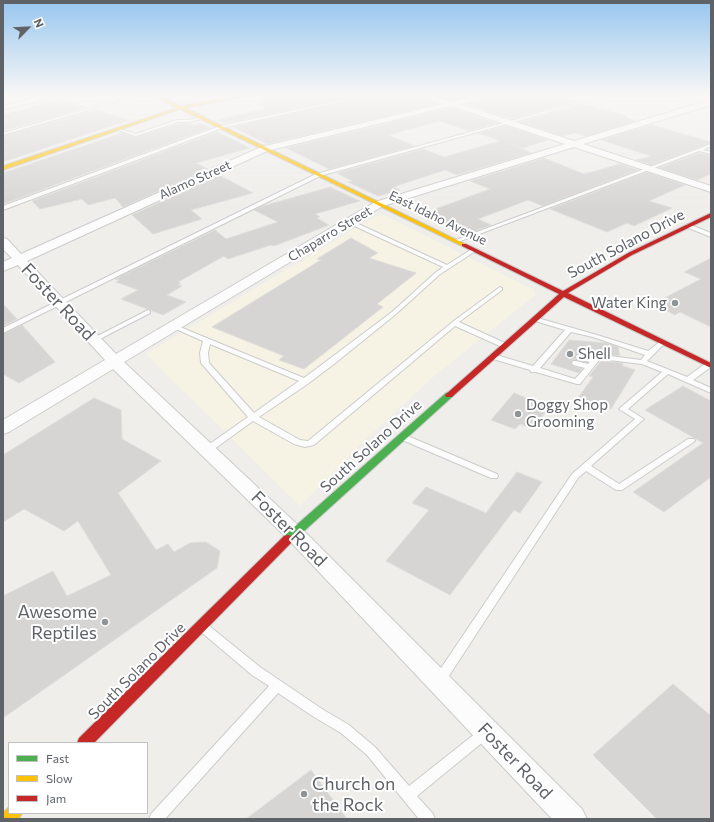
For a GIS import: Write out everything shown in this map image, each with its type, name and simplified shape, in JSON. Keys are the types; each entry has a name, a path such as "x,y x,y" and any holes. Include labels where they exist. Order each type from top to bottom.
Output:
{"street":[{"path":"3,168 104,133"},
{"name":"East Idaho Avenue","path":"233,133 564,293 710,366"},
{"name":"Alamo Street","path":"11,263 264,149 329,133"},
{"path":"543,133 711,189"},
{"name":"Chaparro Street","path":"3,428 379,204 608,133"},
{"name":"South Solano Drive","path":"85,742 294,533 564,293 630,254 711,215"},
{"name":"Foster Road","path":"3,242 11,263 59,303 114,361 294,533 572,819"}],"lane":[{"path":"131,133 136,135 141,133"},
{"path":"3,208 204,133"},
{"path":"3,331 318,175 468,133"},
{"path":"456,241 711,145"},
{"path":"699,150 711,153"},
{"path":"350,222 447,267"},
{"path":"688,226 711,235"},
{"path":"703,232 711,239"},
{"path":"208,450 306,381 394,313 447,267 474,250"},
{"path":"207,340 204,353 205,364 254,418 297,442 305,444 311,443 455,323 500,289"},
{"path":"94,340 148,312"},
{"path":"534,320 649,354"},
{"path":"455,323 505,345"},
{"path":"173,326 306,381"},
{"path":"534,370 554,353 569,330"},
{"path":"643,362 649,354 663,342"},
{"path":"493,356 534,370 577,382 597,357"},
{"path":"589,367 578,360 597,357 643,362 711,391"},
{"path":"688,380 710,366"},
{"path":"438,682 576,476 640,419 623,409 667,371"},
{"path":"403,437 494,476"},
{"path":"586,467 619,488 691,440"},
{"path":"202,626 256,671 318,713 345,729 371,751 428,819"},
{"path":"156,819 278,685"},
{"path":"408,795 487,731"}],"shaded area":[{"path":"384,215 534,290 535,295 433,377 369,436 300,506 146,354 376,216"}],"building":[{"path":"12,133 89,133 3,162 3,136"},
{"path":"121,133 136,137 148,133 195,133 3,204 3,173"},
{"path":"213,133 220,133 250,148 196,163 208,169 123,207 115,198 88,205 82,199 40,209 32,201"},
{"path":"246,133 312,133 267,144"},
{"path":"346,133 394,133 388,135 415,146 329,169 286,148"},
{"path":"479,133 528,133 548,140 522,148 510,144 532,153 457,175 445,170 393,187 400,190 378,196 348,182 352,181 337,173 423,149 444,157 500,141"},
{"path":"554,133 574,133 562,136"},
{"path":"577,133 595,133 586,136"},
{"path":"623,133 681,133 711,143 651,165 636,160 651,156 601,140"},
{"path":"699,153 711,155 711,174 697,180 659,168"},
{"path":"544,158 584,174 620,164 638,170 543,206 528,200 478,219 491,225 467,234 461,231 459,232 422,214 490,189 470,181"},
{"path":"647,172 685,185 649,201 672,208 634,226 627,223 607,232 550,209"},
{"path":"219,175 253,193 191,210 202,219 153,234 132,215"},
{"path":"330,187 360,201 315,214 320,217 317,218 329,225 274,246 271,245 228,259 224,256 178,282 181,283 178,285 182,286 167,295 186,302 163,315 121,299 138,290 116,282 119,280 115,279 215,230 226,239 278,222 254,210 263,206"},
{"path":"351,238 378,253 369,258 416,273 377,304 383,307 304,369 279,360 284,356 212,327 321,260 317,259"},
{"path":"711,258 711,327 680,312 675,315 653,304 701,279 684,272"},
{"path":"3,304 17,319 3,326"},
{"path":"22,325 55,362 19,383 3,374 3,334"},
{"name":"Shell","path":"569,340 606,343 618,347 620,356 603,354 601,350 593,352 592,356 577,354 575,356 576,360 572,360 571,364 582,369 579,373 551,364"},
{"path":"601,361 622,363 623,366 635,370 611,409 578,398 593,377 589,376"},
{"path":"683,386 711,401 711,477 664,512 633,492 703,443 645,410"},
{"path":"514,393 549,407 533,429 520,424 515,429 491,420"},
{"path":"94,398 121,410 122,439 161,461 118,493 156,550 168,544 174,552 190,543 206,542 220,551 217,568 3,718 3,596 53,571 67,596 111,575 78,521 64,531 24,509 3,522 3,455"},
{"path":"517,472 542,482 520,513 514,510 450,595 386,561 429,510 412,503 426,487 486,513"},
{"path":"673,684 711,716 711,819 657,819 593,755"},
{"name":"Church on the Rock","path":"311,770 347,819 246,819"}],"traffic: fast":[{"path":"288,539 449,395"}],"traffic: slow":[{"path":"3,168 105,133"},
{"path":"233,133 464,245"},
{"path":"8,819 13,814"}],"traffic: jam":[{"path":"449,395 564,293 630,254 711,215"},
{"path":"464,245 711,366"},
{"path":"85,742 288,539"}],"place":[{"name":"Water King","path":"675,303"},
{"name":"Shell","path":"570,354"},
{"name":"Doggy Shop Grooming","path":"518,414"},
{"name":"Awesome Reptiles","path":"105,622"},
{"name":"Church on the Rock","path":"304,794"}]}
